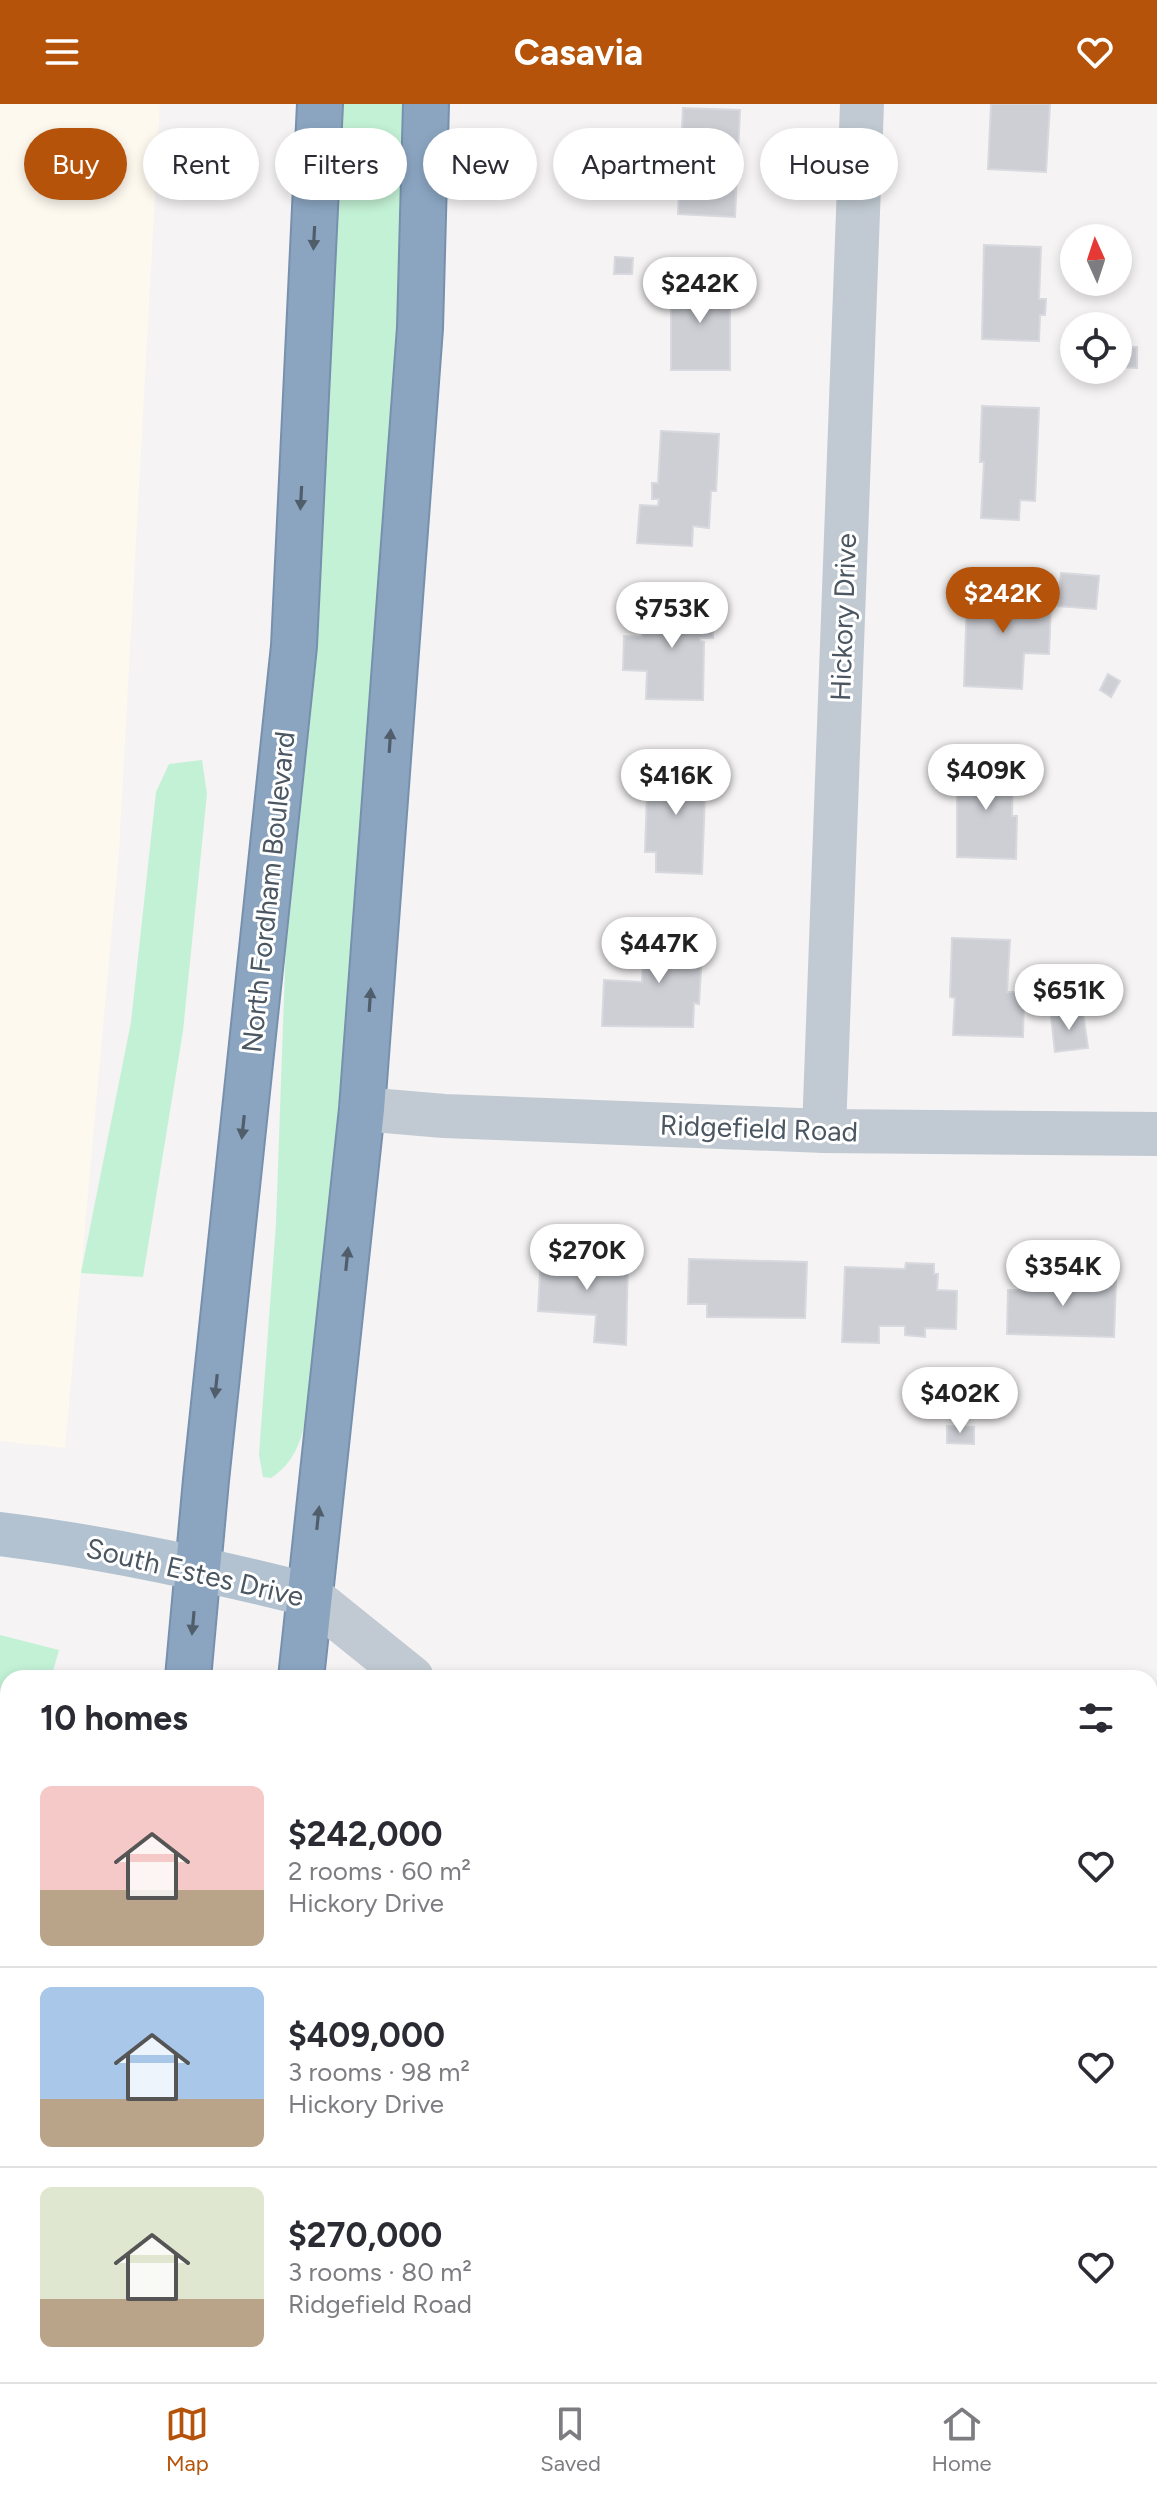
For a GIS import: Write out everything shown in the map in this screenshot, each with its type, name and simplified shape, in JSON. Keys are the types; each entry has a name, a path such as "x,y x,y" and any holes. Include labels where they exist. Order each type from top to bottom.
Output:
{"highway":[{"name":"North Fordham Boulevard","path":"189,1670 294,646 320,104"},
{"path":"302,1670 362,1109 420,328 426,104"}],"main road":[{"name":"South Estes Drive","path":"0,1534 68,1542 199,1567 309,1595"}],"street":[{"name":"Hickory Drive","path":"824,1131 862,104"},
{"name":"Ridgefield Road","path":"362,1109 444,1116 824,1131 1157,1134"},
{"name":"South Estes Drive","path":"309,1595 402,1670"}],"shaded area":[{"path":"0,104 160,104 159,128 143,128 143,200 155,200 119,851 65,1448 0,1441"}],"green space":[{"path":"340,104 405,104 404,128 339,128"},
{"path":"335,200 403,200 384,590 350,1000 306,1416 295,1451 285,1466 271,1478 263,1477 259,1455 276,1223 286,941 306,717"},
{"path":"202,760 207,794 183,1031 143,1277 81,1273 131,1022 156,792 169,764"},
{"path":"0,1635 59,1650 53,1670 0,1670"}],"building":[{"path":"991,104 1050,104 1046,172 988,169"},
{"path":"683,108 740,110 739,128 682,128"},
{"path":"679,200 736,200 735,217 678,214"},
{"path":"984,245 1041,247 1039,299 1046,299 1045,315 1040,315 1039,341 982,339"},
{"path":"615,257 633,258 632,274 614,274"},
{"path":"666,282 730,282 730,370 671,370 671,299 665,299"},
{"path":"1132,347 1137,347 1137,368 1132,368"},
{"path":"982,406 1039,408 1035,501 1020,500 1019,520 981,518 984,462 980,462"},
{"path":"661,431 719,434 716,491 711,491 709,528 693,526 692,546 637,543 640,505 658,506 659,499 652,499 652,483 658,483"},
{"path":"1061,573 1099,576 1096,609 1058,606"},
{"path":"981,581 1027,584 1026,601 1051,603 1049,654 1024,653 1022,689 964,686 967,599 980,600"},
{"path":"648,603 713,604 713,638 700,638 704,642 703,700 646,699 647,671 623,670 624,636 642,637 642,630 647,630"},
{"path":"1108,674 1120,681 1111,697 1100,690"},
{"path":"957,763 1013,765 1012,816 1017,816 1016,859 957,857"},
{"path":"648,764 706,767 702,874 656,872 656,852 645,852"},
{"path":"644,931 703,934 699,1004 694,1003 693,1027 602,1026 604,980 642,982"},
{"path":"952,938 1010,940 1007,992 1024,992 1023,1037 953,1035 955,998 950,997"},
{"path":"1083,1012 1088,1048 1055,1052 1051,1016"},
{"path":"541,1254 628,1259 626,1345 594,1342 596,1315 538,1311"},
{"path":"689,1259 807,1262 805,1318 707,1317 707,1304 688,1304"},
{"path":"906,1263 934,1264 934,1274 938,1274 937,1290 957,1291 956,1329 925,1328 925,1337 905,1335 905,1326 879,1326 879,1343 842,1342 845,1267 905,1269"},
{"path":"1028,1277 1116,1280 1114,1337 1007,1334 1008,1290 1028,1290"},
{"path":"947,1426 974,1427 974,1444 947,1443"}]}
